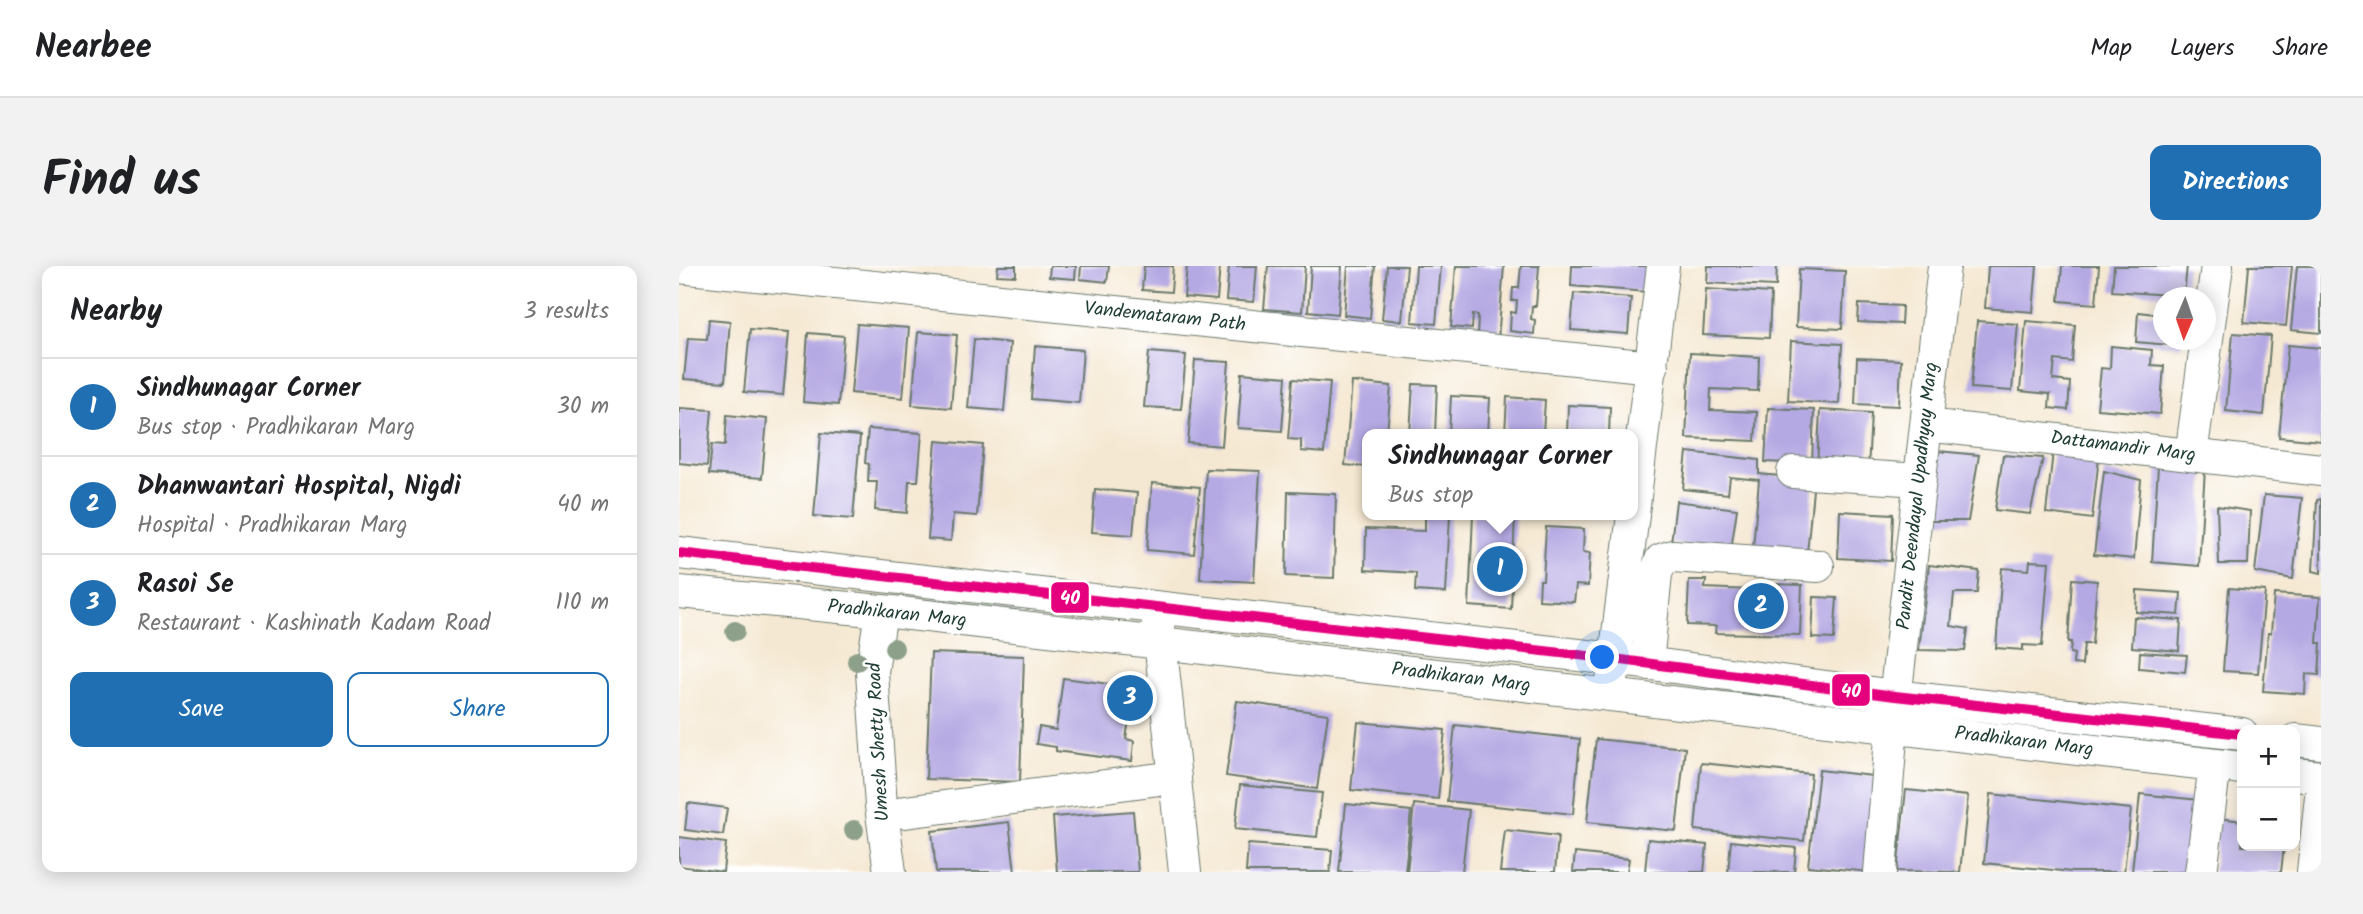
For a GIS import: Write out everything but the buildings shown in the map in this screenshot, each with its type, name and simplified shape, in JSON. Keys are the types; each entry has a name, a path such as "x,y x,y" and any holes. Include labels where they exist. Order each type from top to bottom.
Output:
{"street":[{"path":"1638,475 1663,266"},
{"name":"Pandit Deendayal Upadhyay Marg","path":"1879,872 1893,711 1944,266"},
{"path":"2191,455 2217,266"},
{"name":"Vandemataram Path","path":"683,267 927,279 1652,367"},
{"name":"Dattamandir Marg","path":"1926,425 2321,470"},
{"path":"1793,472 1920,480"},
{"path":"1610,696 1632,520"},
{"name":"Pradhikaran Marg","path":"679,553 1614,659 1893,711 2229,766"},
{"path":"1647,664 1656,574 1661,560 1672,556 1818,566"},
{"name":"Pradhikaran Marg","path":"679,592 881,611 1610,696 2237,734"},
{"path":"1156,607 1185,872"},
{"name":"Umesh Shetty Road","path":"881,611 872,673 881,806 890,872"},
{"path":"2300,741 2321,743"},
{"path":"2201,872 2229,766"},
{"path":"2300,775 2321,777"},
{"path":"905,812 1175,778"},
{"path":"2313,872 2321,796"}],"transit line":[{"name":"40","path":"679,553 1614,659 1895,696 2237,733"}],"place":[{"name":"Sindhunagar Corner","path":"1500,569"},
{"name":"Dhanwantari Hospital, Nigdi","path":"1761,606"},
{"name":"Rasoi Se","path":"1130,698"}]}
